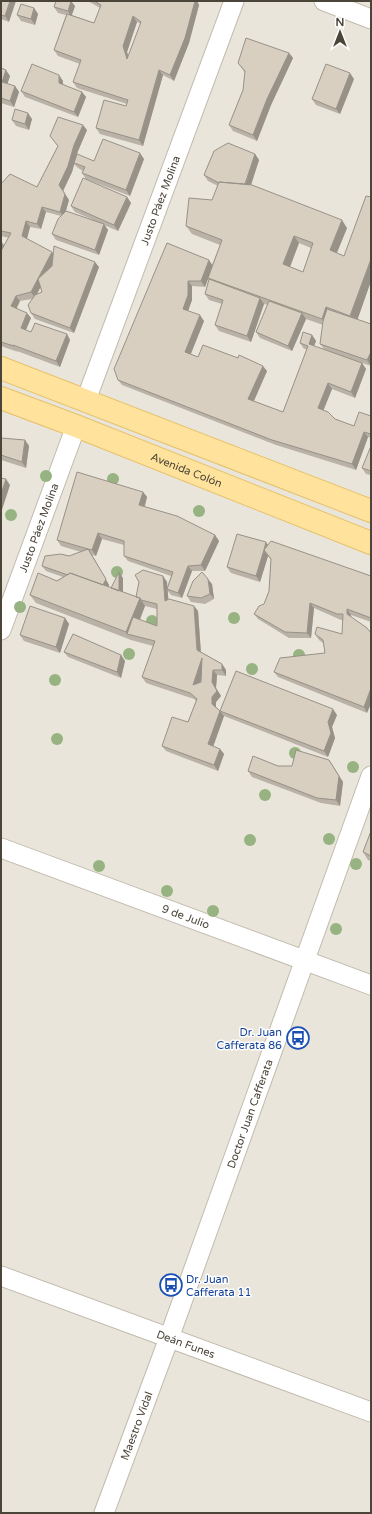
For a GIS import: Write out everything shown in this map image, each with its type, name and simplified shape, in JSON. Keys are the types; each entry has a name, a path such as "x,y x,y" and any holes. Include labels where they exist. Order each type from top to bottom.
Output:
{"main road":[{"path":"1,368 371,511"},
{"name":"Avenida Colón","path":"1,398 76,426 371,543"}],"street":[{"name":"Justo Páez Molina","path":"86,400 234,1"},
{"path":"324,1 371,18"},
{"name":"Justo Páez Molina","path":"1,630 76,426"},
{"name":"Doctor Juan Cafferata","path":"169,1338 371,776"},
{"name":"9 de Julio","path":"1,848 371,985"},
{"name":"Deán Funes","path":"1,1276 371,1412"},
{"name":"Maestro Vidal","path":"104,1513 169,1338"}],"shaded area":[{"path":"1,1 371,1 371,1513 1,1513"}],"building":[{"path":"1,1 10,1 5,16 1,15"},
{"path":"56,1 71,1 68,11 54,7"},
{"path":"94,1 195,1 185,38 170,75 159,70 139,140 96,128 104,100 126,106 128,100 73,82 81,60 54,50 67,14 94,23 101,5","holes":["133,16 141,22 127,59 123,46"]},
{"path":"21,4 34,8 31,19 17,15"},
{"path":"246,38 289,53 267,99 253,135 229,125 243,90 245,71 238,63"},
{"path":"32,64 59,75 59,83 82,92 74,112 21,91"},
{"path":"326,64 350,73 336,109 312,99"},
{"path":"1,68 6,70 2,82 15,86 10,101 1,98"},
{"path":"15,109 28,113 25,124 12,120"},
{"path":"58,117 83,125 74,145 68,166 59,185 65,194 60,212 42,207 37,224 26,221 22,236 52,252 31,292 16,296 11,306 27,313 21,328 31,332 35,323 67,334 56,361 1,342 1,251 11,233 1,231 1,184 10,174 37,187 58,146 50,136"},
{"path":"103,139 140,153 126,190 82,173 85,167 74,163 77,154 94,161"},
{"path":"228,143 255,154 245,184 219,183 204,175 214,151"},
{"path":"83,178 127,197 114,225 71,206"},
{"path":"219,182 252,185 342,220 330,250 344,256 366,196 371,197 371,259 350,316 326,307 322,319 208,278 222,240 186,226 189,198 212,200","holes":["294,236 313,243 303,272 283,264"]},
{"path":"66,211 104,224 95,250 52,234 58,219"},
{"path":"167,243 209,260 201,281 188,281 188,295 183,309 200,315 185,352 198,357 203,345 238,358 239,355 263,366 248,399 283,412 308,346 300,343 303,332 312,335 309,344 362,363 351,392 328,383 318,408 328,412 335,419 354,426 359,412 371,416 371,434 364,432 352,464 272,440 118,380 114,369"},
{"path":"54,246 95,262 70,328 31,313 28,305 35,295 42,292 38,279 52,266"},
{"path":"209,279 260,298 247,336 215,325 223,300 205,294"},
{"path":"269,301 302,313 288,346 256,332"},
{"path":"327,309 371,324 371,352 367,360 320,344 323,321"},
{"path":"1,438 25,440 22,462 1,455"},
{"path":"371,446 371,471 362,468"},
{"path":"77,472 143,492 139,505 177,516 215,535 201,565 188,566 178,593 167,589 173,572 124,556 124,541 98,533 92,550 57,540"},
{"path":"1,478 6,479 1,494"},
{"path":"237,534 266,542 256,576 227,567"},
{"path":"271,541 371,576 371,618 347,609 347,614 367,628 371,633 371,688 364,707 274,672 280,658 325,653 323,640 315,634 317,627 342,634 343,614 337,614 310,603 307,633 285,632 254,614 259,606 264,604 269,591 271,559 264,550"},
{"path":"88,549 106,579 103,585 70,573 68,575 42,566 45,556 61,554 69,556"},
{"path":"143,570 163,576 165,601 169,599 194,606 197,650 222,664 222,670 213,670 212,682 217,691 212,697 212,704 220,711 208,744 220,749 214,765 162,746 172,717 188,722 197,699 190,693 142,677 155,641 127,634 133,617 157,626 157,604 141,600 140,598 136,597 139,582 135,575","holes":["202,658 201,682 193,685"]},
{"path":"119,572 119,591 111,588"},
{"path":"202,572 208,579 210,594 201,598 187,596 193,581"},
{"path":"38,573 57,581 70,573 140,598 126,632 30,595"},
{"path":"30,606 65,618 56,647 20,635"},
{"path":"73,634 121,655 117,672 64,652"},
{"path":"236,671 333,709 328,722 331,733 324,751 220,711"},
{"path":"296,750 329,760 339,776 336,800 317,798 248,771 253,756 278,766 292,766"},
{"path":"371,831 371,856 363,852"}],"place":[{"name":"Dr. Juan Cafferata 86","path":"298,1038"},
{"name":"Dr. Juan Cafferata 11","path":"171,1285"}]}
